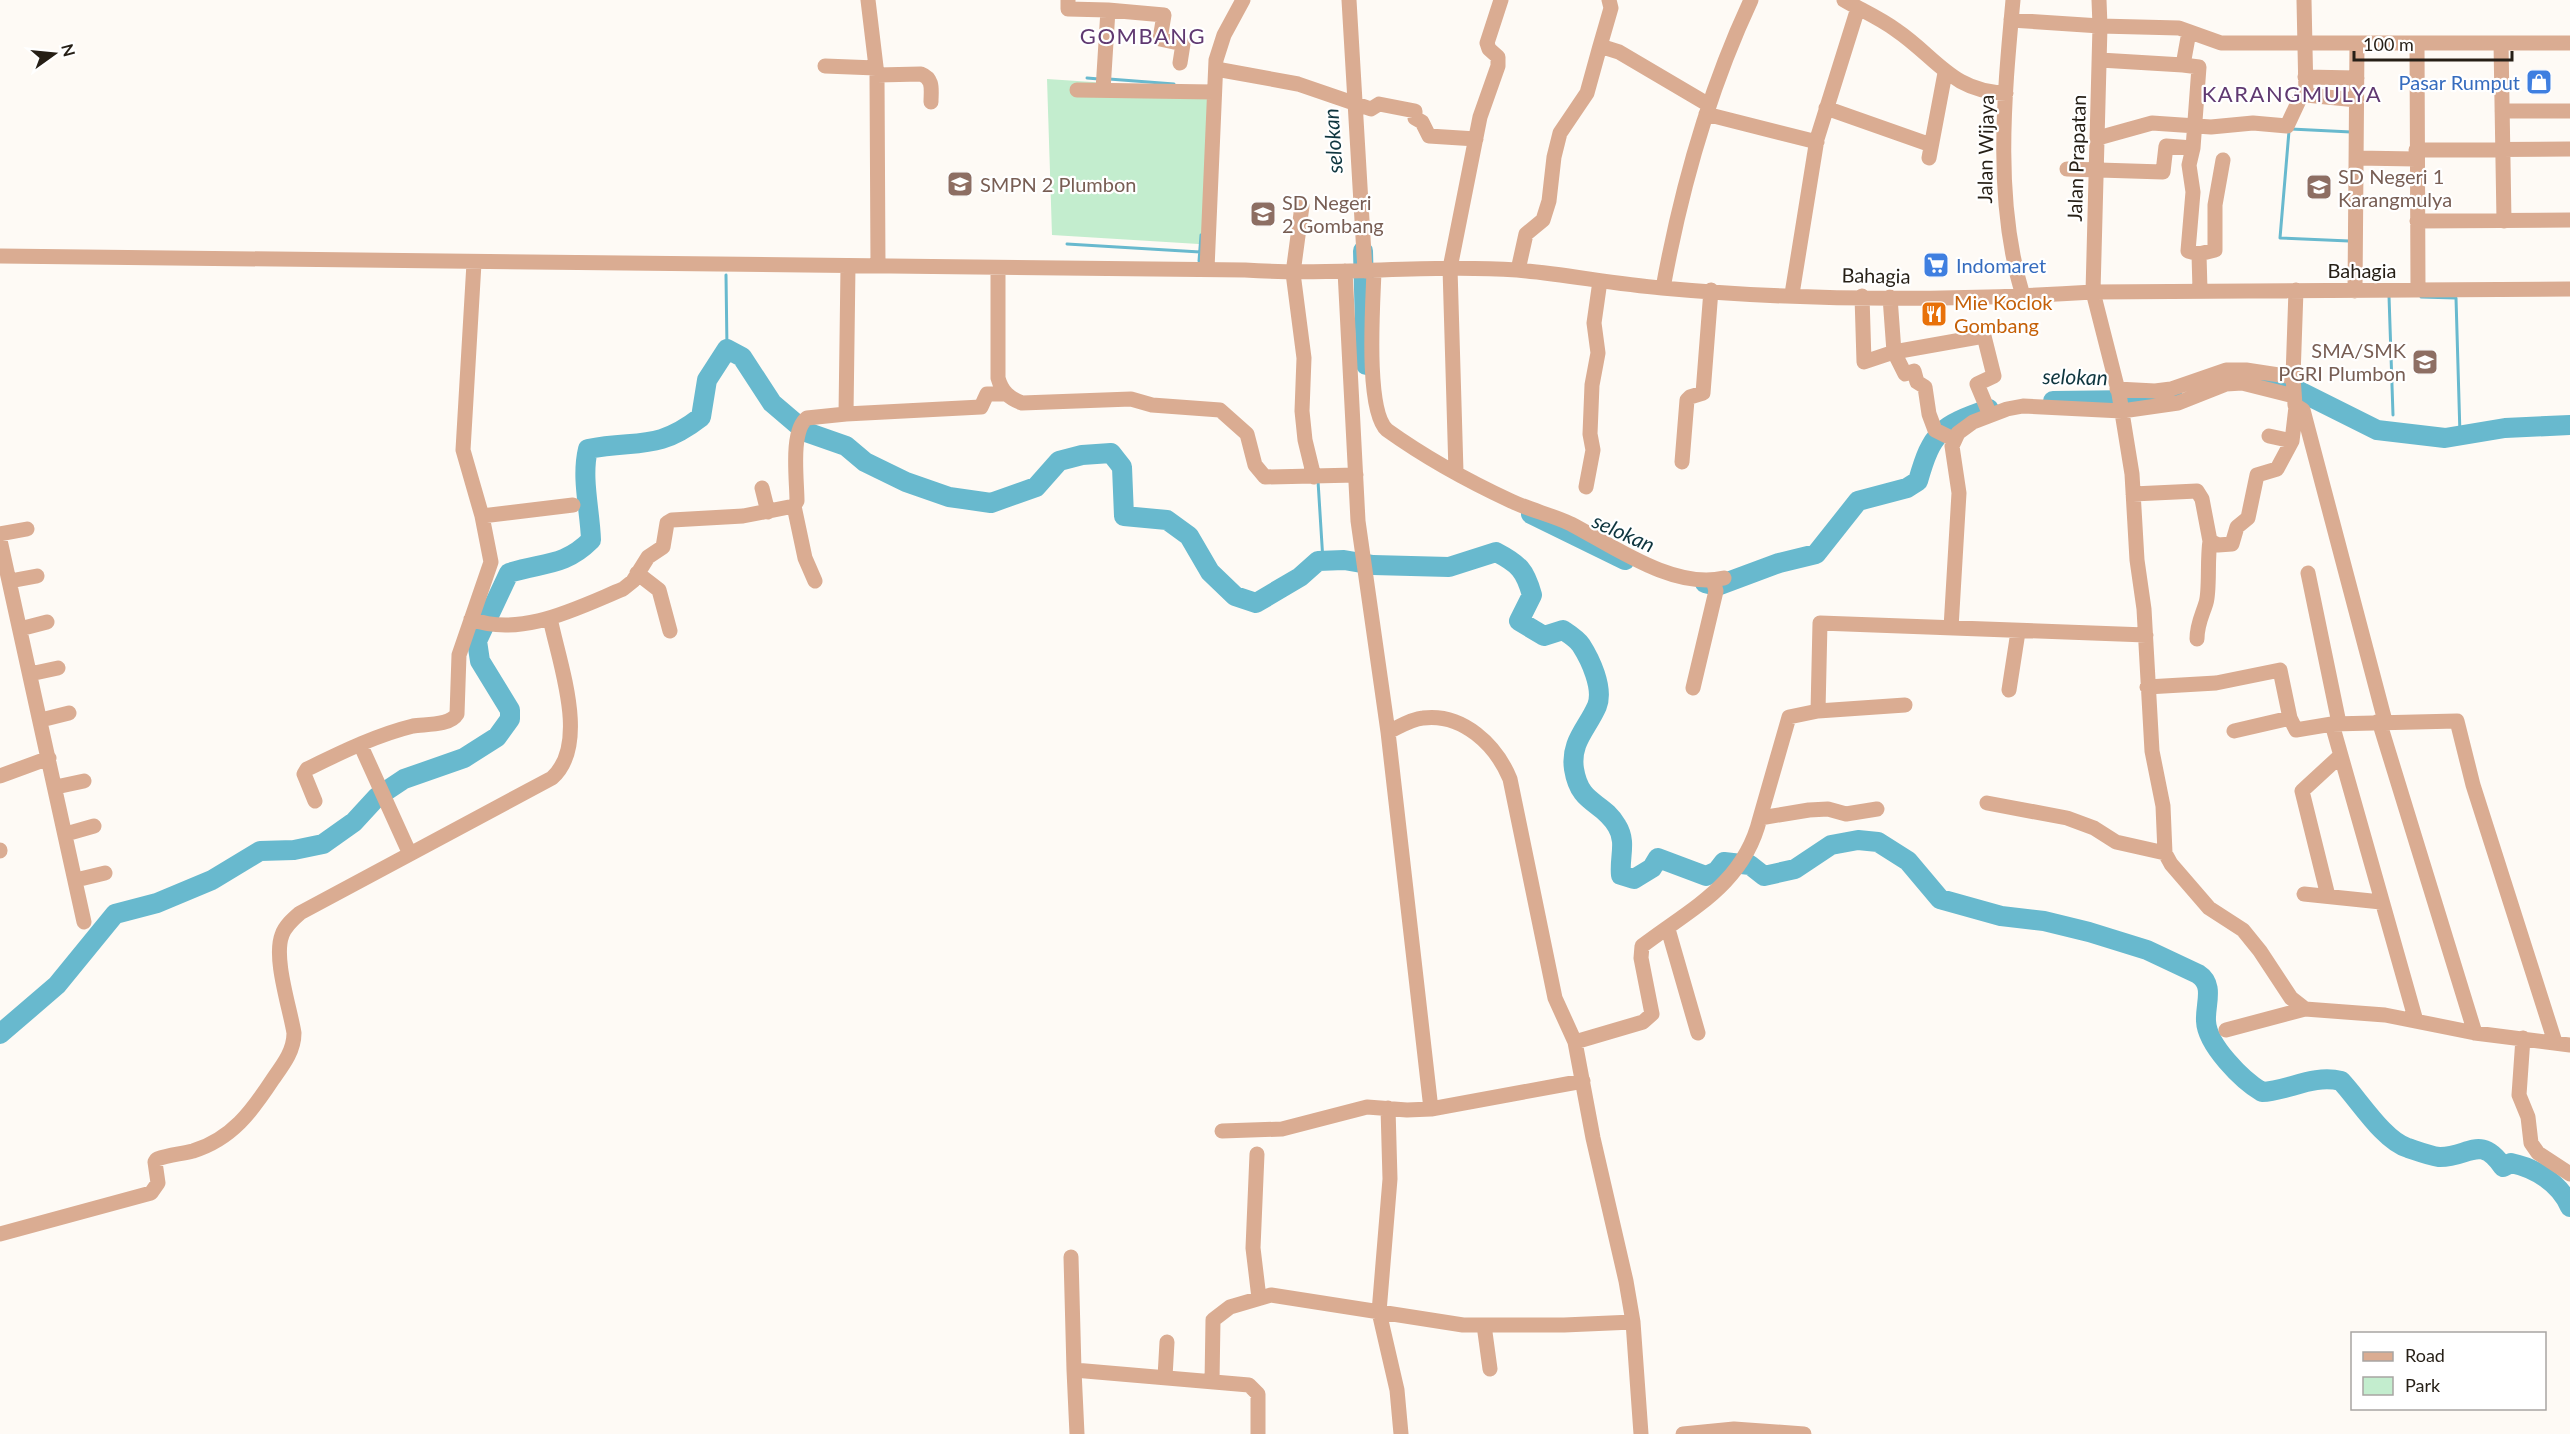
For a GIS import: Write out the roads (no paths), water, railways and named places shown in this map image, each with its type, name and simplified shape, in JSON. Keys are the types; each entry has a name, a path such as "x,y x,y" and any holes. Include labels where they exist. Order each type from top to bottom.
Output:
{"street":[{"path":"868,0 876,71 878,266"},
{"path":"1068,0 1068,9 1164,15 1160,39 1183,44 1180,63"},
{"path":"1207,264 1210,92 1216,60 1224,35 1243,0"},
{"path":"1349,0 1351,103 1361,271 1356,475 1363,563 1388,732 1431,1109"},
{"path":"1456,472 1450,268 1480,117 1498,66 1498,57 1489,49 1487,43 1501,0"},
{"path":"1518,270 1526,234 1542,223 1549,201 1554,157 1560,133 1587,93 1611,8 1609,0"},
{"path":"1663,288 1677,211 1708,110 1751,0"},
{"path":"1844,0 1895,29 1946,73 1982,91 2006,93"},
{"name":"Jalan Wijaya","path":"2013,0 2006,93 2004,196 2007,226 2023,296"},
{"name":"Jalan Prapatan","path":"2099,0 2100,60 2093,292 2120,400 2133,494 2146,635 2152,751 2163,806 2165,853"},
{"path":"2304,0 2306,95"},
{"path":"1792,294 1817,142 1858,8"},
{"path":"1104,83 1108,10"},
{"path":"2011,20 2100,26 2164,26 2221,42 2304,45 2570,43"},
{"path":"2183,65 2189,32"},
{"path":"2355,291 2357,158 2353,78 2357,43"},
{"path":"2417,43 2418,290"},
{"path":"2501,43 2504,221"},
{"path":"1600,46 1619,52 1708,110 1817,142"},
{"path":"2100,60 2199,67 2193,148 2189,165 2193,192 2188,251 2199,254 2215,250 2215,205 2223,160"},
{"path":"825,66 927,76 931,82 931,102"},
{"path":"1216,69 1298,84 1371,109 1379,104 1415,111 1415,118 1422,122 1429,136 1476,139"},
{"path":"1826,108 1930,152 1946,73"},
{"path":"2305,77 2353,78"},
{"path":"1077,90 1104,83 1210,92"},
{"path":"2098,138 2152,123 2195,126 2253,123 2288,126 2301,96 2353,99"},
{"path":"2502,111 2570,111"},
{"path":"2067,169 2163,172 2166,146 2193,148"},
{"path":"2357,158 2570,149"},
{"path":"1302,206 1296,270 1304,358 1302,411 1305,440 1318,477"},
{"path":"2417,221 2570,220"},
{"path":"2199,254 2200,290"},
{"name":"Bahagia","path":"0,256 999,268 1207,264 1296,270 1361,271 1450,268 1518,270 1663,288 1890,297 2023,296 2200,290 2570,289"},
{"path":"315,801 304,771 398,730 448,721 456,717 459,655 482,623 490,570 489,549 482,516 463,450 474,263"},
{"path":"846,414 848,266"},
{"path":"999,268 998,378 1006,394"},
{"path":"1361,271 1373,347 1378,418 1382,425 1401,440 1512,501 1569,524 1642,562 1716,583 1693,688"},
{"path":"1586,487 1593,450 1590,434 1592,385 1598,353 1594,323 1600,281"},
{"path":"1682,462 1687,399 1703,393 1711,290"},
{"path":"2210,541 2218,545 2234,542 2237,527 2248,518 2257,476 2277,469 2292,441 2296,290"},
{"path":"1862,296 1864,362 1894,352 1984,336 1994,376 1977,384 1988,411"},
{"path":"1890,297 1894,352 1905,374 1914,371 1917,382 1925,387 1929,414 1935,430 1952,439"},
{"path":"2120,400 2170,389 2226,370 2246,370 2295,395 2382,721 2475,1033"},
{"path":"1952,439 1988,411 2023,406 2120,400 2178,403 2226,384 2242,383 2295,395"},
{"path":"815,580 805,558 794,506 797,501 800,427 807,418 981,407 987,394 1006,394 1022,403 1131,399 1152,405 1220,410 1247,434 1259,472 1265,477 1356,475"},
{"path":"2270,436 2292,441"},
{"path":"1951,628 1959,494 1952,439"},
{"path":"762,488 768,512"},
{"path":"2133,494 2197,491 2202,499 2210,541 2207,560 2207,603 2200,613 2197,639"},
{"path":"482,516 573,506"},
{"path":"482,623 549,618 623,589 648,557 663,547 668,523 672,520 768,512 794,506"},
{"path":"0,534 27,529"},
{"path":"0,540 84,922"},
{"path":"637,573 659,590 670,631"},
{"path":"2308,573 2340,756 2416,1021"},
{"path":"10,581 37,576"},
{"path":"0,1234 151,1193 158,1183 155,1162 157,1159 194,1151 225,1136 239,1126 274,1078 293,1045 294,1033 279,946 284,929 300,913 409,852 552,778 563,768 570,744 572,725 549,618"},
{"path":"20,629 47,622"},
{"path":"1818,711 1820,623 2146,635"},
{"path":"2009,690 2018,632"},
{"path":"30,674 58,668"},
{"path":"2147,687 2216,683 2280,670 2290,718 2296,730 2336,723 2457,722 2473,785 2563,1043 2475,1033 2385,1015 2305,1009 2226,1030"},
{"path":"1575,1042 1643,1022 1652,1014 1640,951 1642,946 1706,899 1742,863 1750,848 1760,818 1784,741 1788,719 1792,716 1818,711 1905,705"},
{"path":"41,720 69,713"},
{"path":"1388,732 1421,718 1453,721 1484,740 1504,765 1514,791 1555,998 1575,1042 1633,1322 1641,1434"},
{"path":"2234,731 2290,718"},
{"path":"361,746 409,852"},
{"path":"2328,896 2302,791 2340,756"},
{"path":"0,776 49,758"},
{"path":"56,788 84,781"},
{"path":"1987,803 2067,818 2094,828 2116,842 2165,853 2170,864 2209,908 2243,930 2291,998 2305,1009"},
{"path":"1760,818 1809,810 1828,809 1846,813 1877,809"},
{"path":"66,834 94,825"},
{"path":"76,879 105,873"},
{"path":"2304,894 2381,902"},
{"path":"1668,929 1698,1033"},
{"path":"2523,1038 2519,1095 2528,1118 2531,1143 2538,1153 2570,1174"},
{"path":"1222,1131 1282,1129 1367,1107 1431,1109 1583,1081"},
{"path":"1388,1108 1390,1179 1379,1312 1397,1390 1401,1434"},
{"path":"1257,1154 1253,1248 1259,1298"},
{"path":"1071,1257 1077,1434"},
{"path":"1212,1382 1213,1320 1216,1315 1230,1307 1259,1298 1281,1296 1463,1325 1633,1322"},
{"path":"1484,1325 1490,1369"},
{"path":"1165,1377 1167,1342"},
{"path":"1074,1370 1254,1387 1258,1394 1258,1434"},
{"path":"1683,1434 1734,1429 1804,1434"}],"waterway":[{"path":"1087,78 1099,79"},
{"path":"1109,79 1174,84"},
{"path":"2291,129 2351,132"},
{"path":"2289,131 2280,238 2349,241"},
{"path":"1201,235 1199,261 1202,261"},
{"path":"1067,244 1200,252"},
{"name":"selokan","path":"1363,251 1366,365"},
{"path":"726,275 727,349"},
{"path":"2389,296 2393,415"},
{"path":"2421,297 2456,298 2460,435"},
{"path":"0,1034 57,985 115,914 157,903 212,880 260,851 294,850 323,844 354,822 377,797 404,779 464,758 497,737 510,719 510,710 480,661 477,641 509,573 572,555 591,540 585,471 588,449 659,440 685,428 701,417 707,380 727,349 742,357 772,403 806,432 846,446 865,462 906,482 949,497 991,503 1036,487 1059,461 1082,455 1111,453 1122,467 1124,516 1167,520 1189,536 1210,572 1235,596 1256,603 1300,577 1318,561 1344,560 1373,565 1449,567 1496,552 1520,569 1529,586 1532,595 1519,621 1544,636 1563,630 1579,643 1592,666 1599,699 1574,751 1574,769 1581,790 1605,811 1620,832 1622,838 1621,875 1634,879 1652,868 1658,858 1706,876 1717,871 1724,862 1750,865 1764,876 1795,869 1831,845 1858,840 1878,842 1908,861 1940,899 2001,916 2044,921 2089,932 2147,950 2198,974 2203,978 2208,989 2206,1021 2212,1041 2236,1071 2262,1092 2311,1081 2331,1079 2341,1081 2381,1129 2399,1144 2439,1157 2480,1149 2487,1151 2503,1167 2511,1163 2520,1165 2546,1178 2566,1198 2570,1207"},
{"path":"2239,374 2299,391 2377,430 2445,438 2505,428 2570,425"},
{"name":"selokan","path":"2053,401 2135,400 2172,393"},
{"name":"selokan","path":"1705,583 1717,586 1779,563 1816,554 1858,501 1907,488 1918,481 1928,451 1940,433 1959,421 1989,409"},
{"path":"1318,481 1323,561"},
{"name":"selokan","path":"1531,514 1625,560"}],"place":[{"name":"Pasar Rumput","path":"2539,82"},
{"name":"SMPN 2 Plumbon","path":"960,184"},
{"name":"SD Negeri 1 Karangmulya","path":"2319,187"},
{"name":"SD Negeri 2 Gombang","path":"1263,214"},
{"name":"Indomaret","path":"1936,265"},
{"name":"Mie Koclok Gombang","path":"1934,314"},
{"name":"SMA/SMK PGRI Plumbon","path":"2425,362"}],"district":[{"name":"GOMBANG","path":"1143,35"},
{"name":"KARANGMULYA","path":"2292,93"}]}
